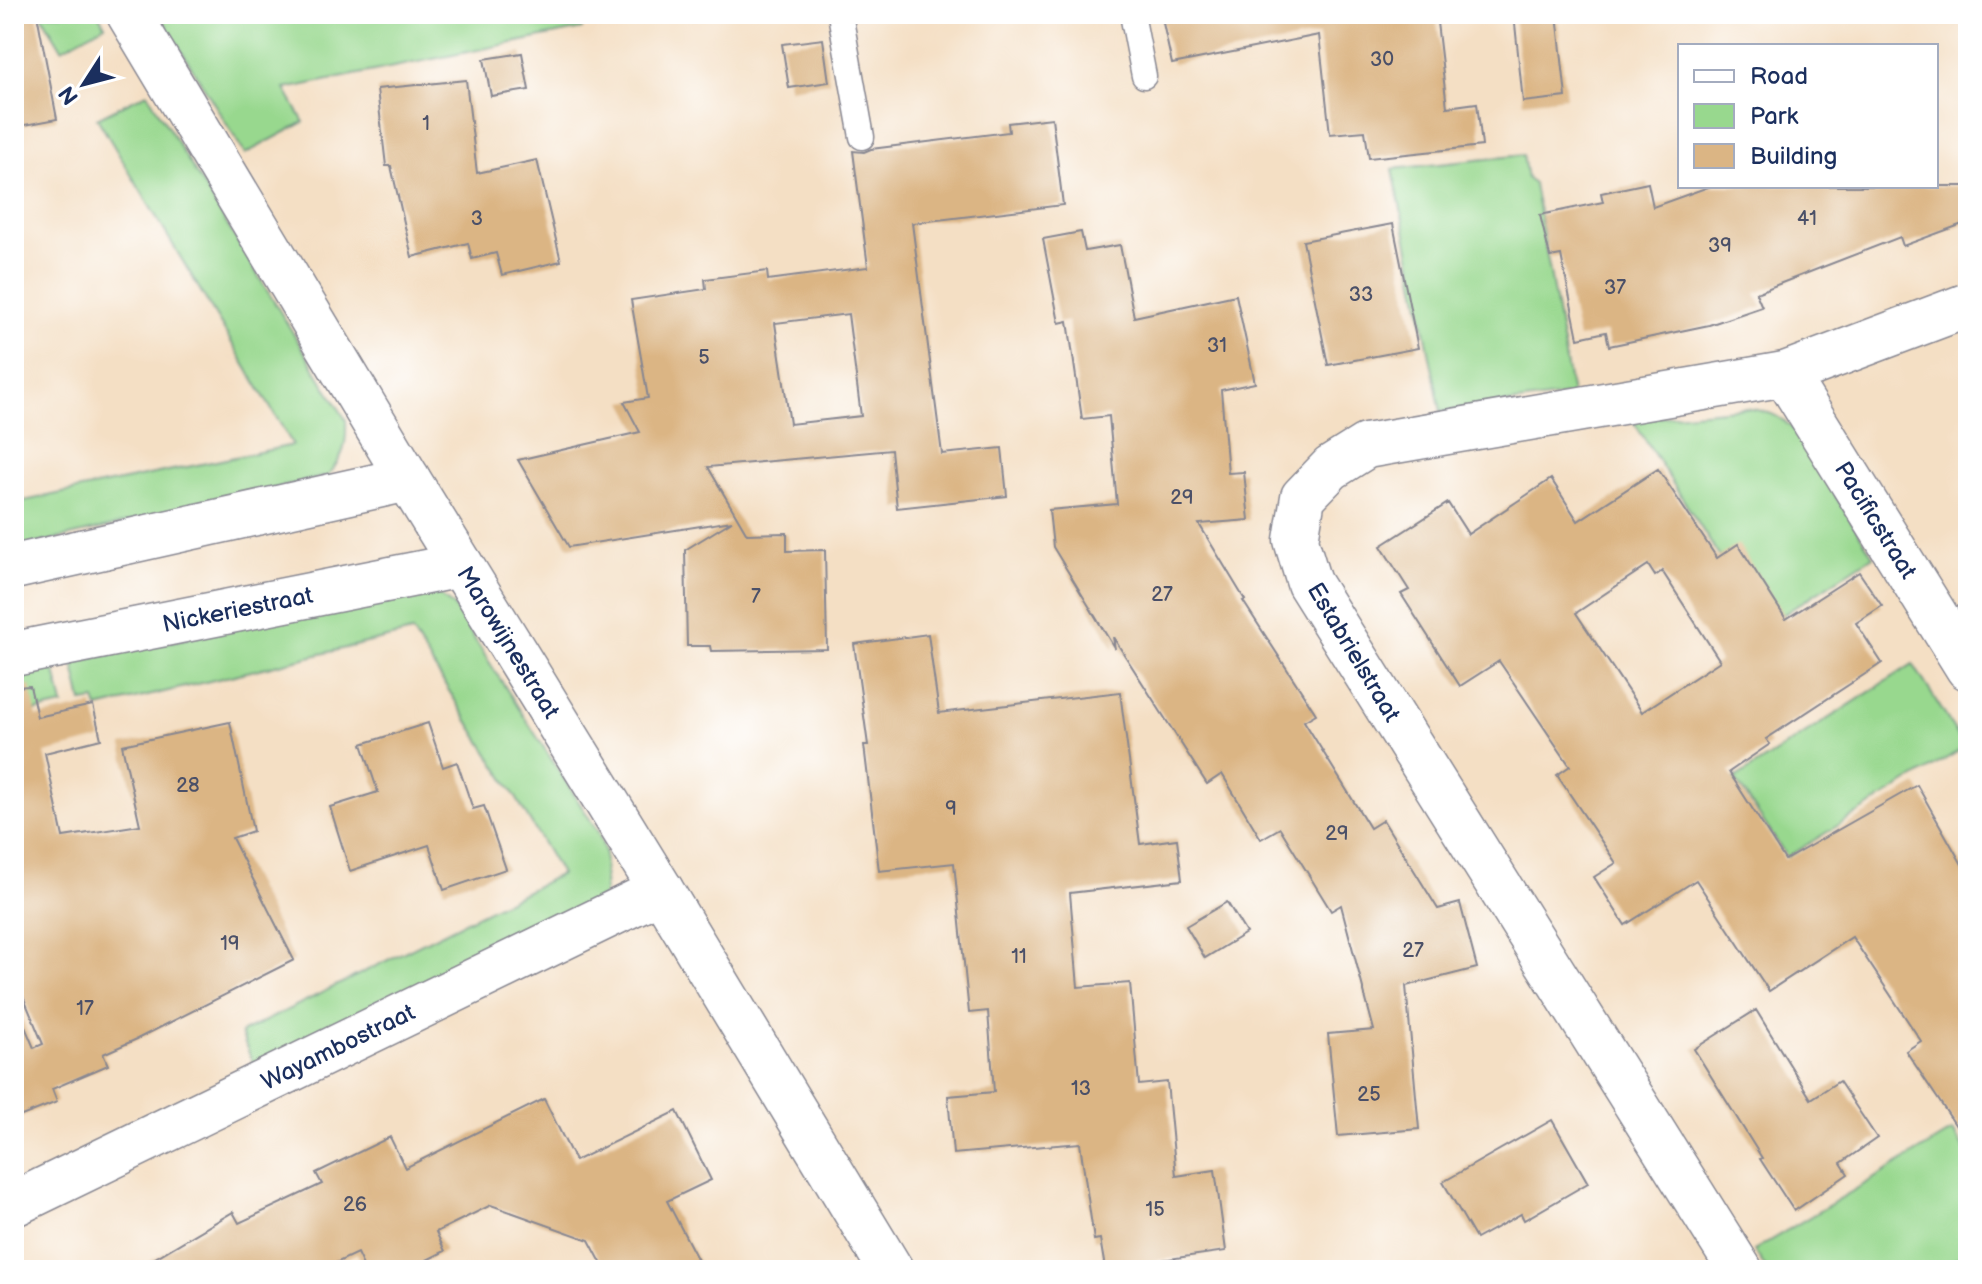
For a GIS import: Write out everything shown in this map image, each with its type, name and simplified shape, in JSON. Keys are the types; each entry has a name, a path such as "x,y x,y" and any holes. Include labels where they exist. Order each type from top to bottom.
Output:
{"street":[{"name":"Marowijnestraat","path":"129,14 408,479 891,1270"},
{"name":"Estabrielstraat","path":"1740,1270 1309,583 1296,540 1303,497 1331,468 1366,446 1785,374 1968,305"},
{"name":"Pacificstraat","path":"1785,374 1968,668"},
{"path":"14,567 408,479"},
{"name":"Nickeriestraat","path":"14,654 461,565"},
{"name":"Wayambostraat","path":"14,1204 661,890"}],"lane":[{"path":"840,14 862,137"},
{"path":"1132,14 1144,76"}],"green space":[{"path":"41,14 98,14 105,25 62,49"},
{"path":"159,14 579,14 582,29 285,89 304,122 245,154"},
{"path":"147,93 346,420 343,450 328,476 14,549 14,503 293,445 97,118"},
{"path":"1523,155 1527,179 1534,184 1572,395 1441,412 1393,169"},
{"path":"1744,408 1773,414 1796,432 1873,556 1764,627 1632,419"},
{"path":"420,590 438,594 454,607 598,832 605,852 604,896 254,1066 241,1033 561,874 412,632 98,708 95,700 82,702 73,662"},
{"path":"52,659 63,705 14,716 14,667"},
{"path":"1913,664 1965,747 1787,857 1735,779"},
{"path":"1953,1131 1968,1155 1968,1251 1937,1270 1767,1270 1754,1250"}],"building":[{"path":"14,14 37,14 57,119 14,127"},
{"path":"1161,14 1436,14 1447,107 1477,103 1482,146 1369,158 1365,131 1330,134 1319,35 1172,64"},
{"path":"1514,14 1557,14 1566,97 1523,102"},
{"path":"823,39 829,82 789,88 782,44"},
{"path":"522,53 529,90 491,96 484,59"},
{"path":"466,80 477,173 537,160 561,261 502,275 496,253 472,259 468,243 412,257 391,166 386,166 377,89"},
{"path":"1052,118 1063,205 912,223 942,454 1002,448 1007,496 897,508 891,450 708,467 747,534 787,533 787,551 825,550 827,649 711,651 710,646 687,646 685,550 732,521 569,547 518,460 640,432 624,402 648,398 631,300 706,289 705,279 767,271 768,280 868,267 853,151 1009,132 1008,123","holes":["848,314 861,416 790,424 775,323"]},
{"path":"1648,183 1653,207 1705,188 1968,186 1968,222 1903,246 1900,237 1756,293 1762,307 1709,325 1609,346 1606,332 1578,338 1561,255 1550,257 1540,215 1603,202 1601,193"},
{"path":"1393,224 1418,348 1328,365 1303,241"},
{"path":"1081,232 1085,251 1120,245 1134,317 1236,295 1255,383 1221,390 1228,473 1244,472 1249,520 1199,524 1243,601 1316,714 1304,721 1370,828 1383,820 1438,909 1460,903 1477,968 1406,986 1419,1129 1338,1136 1328,1034 1374,1030 1341,905 1331,911 1280,828 1261,839 1222,774 1207,784 1113,637 1115,649 1053,547 1049,510 1117,504 1109,416 1082,419 1068,321 1059,323 1043,239"},
{"path":"1658,469 1717,558 1738,544 1786,619 1859,572 1882,606 1856,623 1882,663 1766,739 1770,744 1729,772 1785,860 1917,785 1968,875 1968,1144 1906,1051 1921,1041 1852,937 1769,991 1696,880 1625,925 1594,877 1616,863 1557,775 1570,766 1499,661 1460,686 1401,594 1409,590 1381,546 1448,503 1468,534 1551,479 1578,521","holes":["1648,565 1655,576 1662,571 1720,661 1642,712 1576,613"]},
{"path":"928,634 939,713 1120,692 1140,844 1177,839 1182,880 1070,893 1078,987 1130,983 1139,1085 1167,1082 1176,1176 1215,1170 1226,1251 1105,1268 1100,1239 1094,1240 1080,1143 953,1154 948,1096 994,1092 988,1011 969,1013 954,863 879,871 864,745 868,745 854,644"},
{"path":"30,686 37,717 93,705 101,739 45,753 63,837 140,825 122,745 230,722 253,831 232,838 294,960 103,1054 108,1065 52,1089 57,1102 14,1119 14,1001 34,1048 43,1044 20,989 14,989 14,687"},
{"path":"428,723 443,767 457,762 473,809 484,806 506,869 444,890 429,845 350,871 330,807 378,792 362,744"},
{"path":"1227,902 1246,933 1205,958 1186,926"},
{"path":"1756,1010 1811,1099 1839,1081 1877,1138 1841,1163 1848,1174 1794,1211 1694,1049"},
{"path":"544,1099 575,1161 677,1111 711,1180 667,1201 703,1270 605,1270 589,1240 491,1205 436,1232 445,1251 407,1270 365,1270 357,1253 321,1270 135,1270 233,1212 239,1223 322,1184 316,1173 390,1137 405,1168"},
{"path":"1552,1120 1588,1183 1524,1220 1521,1214 1476,1239 1443,1182"}]}
